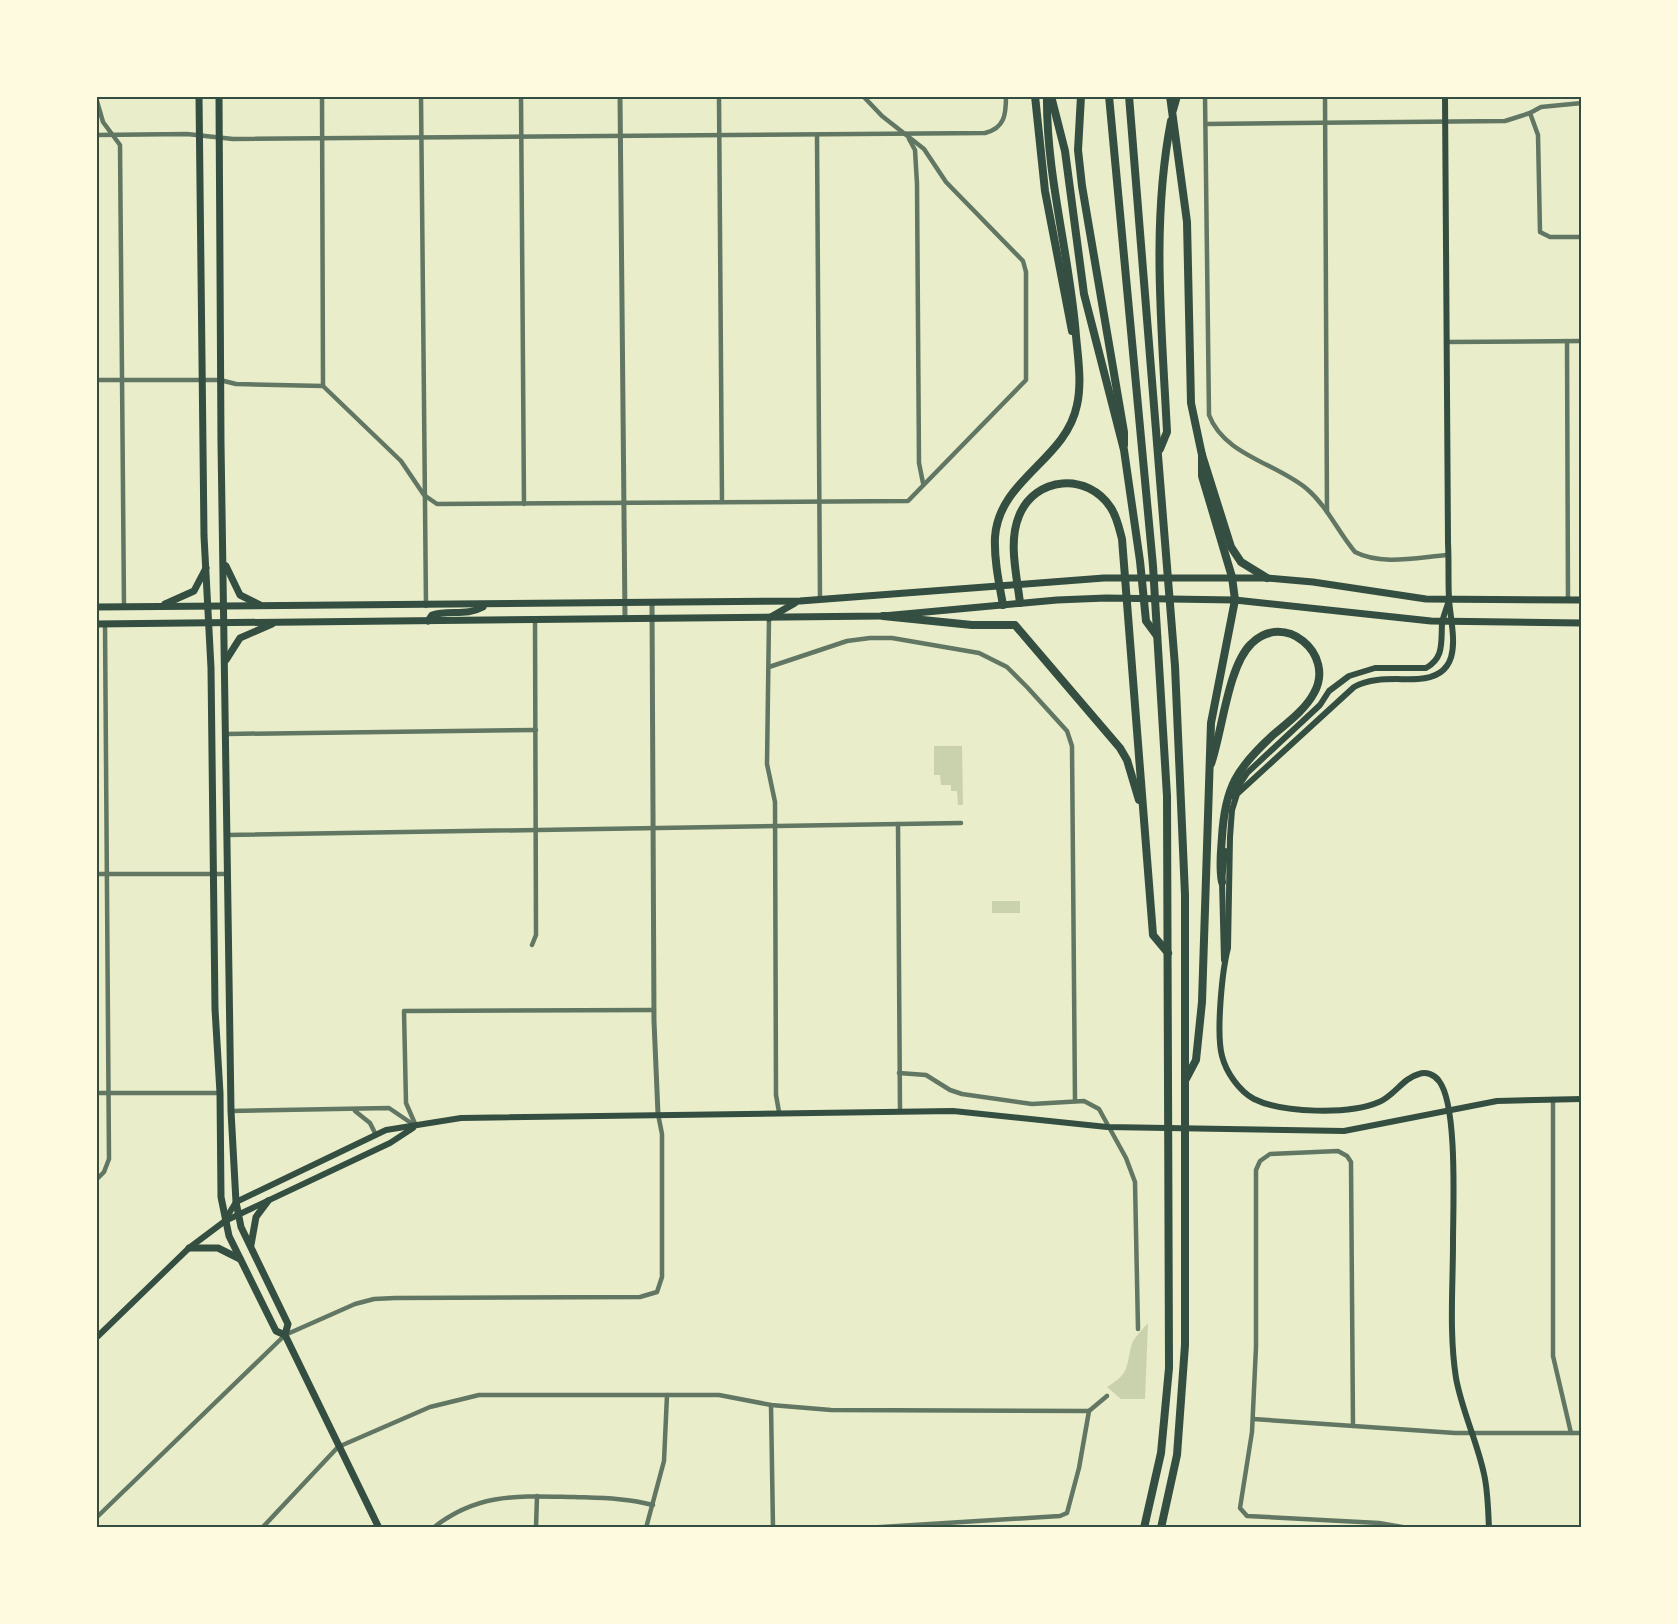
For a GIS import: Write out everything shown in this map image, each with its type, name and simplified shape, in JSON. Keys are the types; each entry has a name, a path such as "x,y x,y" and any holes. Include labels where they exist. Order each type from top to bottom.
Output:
{"highway":[{"path":"1035,96 1045,191 1078,358"},
{"path":"1003,605 995,538 1002,509 1018,485 1054,449 1071,424 1078,404 1078,358 1050,144 1049,96"},
{"path":"1049,96 1065,151 1084,294 1124,450 1146,621 1158,637"},
{"path":"1109,96 1158,637 1167,796 1168,1391 1161,1453 1144,1528"},
{"path":"1129,96 1159,450 1181,793 1185,895 1184,1394 1177,1455 1161,1528"},
{"path":"1170,96 1188,243 1189,385 1202,455 1231,547 1241,562 1266,578"},
{"path":"1159,450 1167,432 1160,200 1167,145 1177,96"},
{"path":"1081,99 1078,150 1082,186 1124,432 1124,450"},
{"path":"1186,1080 1196,1060 1202,1002 1211,723 1236,600 1232,578 1202,476 1202,455"},
{"path":"1020,603 1014,530 1023,507 1032,496 1052,485 1076,483 1086,486 1104,499 1116,517 1122,539 1153,935 1168,953"},
{"path":"883,616 972,625 1010,623 1020,628 1120,748 1132,774 1144,824"},
{"path":"1210,768 1228,696 1250,644 1261,636 1279,631 1298,636 1314,652 1318,660 1321,668 1318,684 1306,705 1246,761 1233,779 1224,810 1222,882"}],"main road":[{"path":"199,96 204,536 209,607 215,1009 220,1093 221,1197 229,1236 276,1331 285,1335"},
{"path":"219,96 220,380 226,660 227,874 231,1111 236,1202 238,1217 250,1248 288,1324 285,1335 379,1528"},
{"path":"1445,96 1448,555 1449,600 1454,622 1453,650 1448,665 1442,671 1424,678 1376,680 1354,687 1238,794 1231,820 1228,948 1224,962 1220,1048 1225,1065 1245,1093 1260,1101 1281,1107 1329,1110 1355,1108 1379,1102 1413,1076 1424,1073 1438,1079 1448,1111 1452,1145 1455,1367 1471,1433 1485,1475 1489,1528"},
{"path":"224,562 240,595 263,607"},
{"path":"157,607 190,595 200,584 207,564"},
{"path":"96,607 485,606 800,601 1104,578 1266,578 1449,600 1582,600"},
{"path":"96,624 883,616 1020,603 1106,598 1236,600 1385,618 1454,622 1582,623"},
{"path":"1224,962 1221,948 1222,882 1231,799 1238,784 1320,705 1329,691 1349,676 1375,668 1426,668 1432,664 1441,652 1442,621 1449,600"},
{"path":"769,618 800,601"},
{"path":"428,621 432,615 438,613 468,613 485,606"},
{"path":"226,660 240,638 278,622"},
{"path":"225,1221 236,1202 386,1130 488,1116 953,1111 1097,1126 1321,1131 1361,1128 1497,1101 1582,1099"},
{"path":"96,1338 189,1248 225,1221 238,1217 390,1143 416,1126"},
{"path":"250,1248 256,1217 268,1201"},
{"path":"189,1248 218,1248 240,1259"}],"street":[{"path":"322,96 323,386"},
{"path":"421,96 426,606"},
{"path":"521,96 524,504"},
{"path":"620,96 625,618"},
{"path":"718,96 722,502"},
{"path":"96,380 220,380 236,384 323,386 401,461 424,495 437,504 908,501 923,483 1026,380 1026,272 1023,261 946,182 924,149 882,116 863,96"},
{"path":"96,135 187,134 220,138 322,138 985,134 1001,126 1006,109 1006,96"},
{"path":"1205,96 1209,415 1215,430 1231,443 1306,489 1327,512 1355,552 1366,558 1448,555"},
{"path":"1325,96 1327,512"},
{"path":"96,98 103,122 120,145 124,607"},
{"path":"1206,124 1505,122 1541,107 1582,103"},
{"path":"1530,113 1538,135 1540,232 1551,237 1582,237"},
{"path":"906,134 915,150 919,463 923,483"},
{"path":"818,135 820,600"},
{"path":"1567,341 1568,600"},
{"path":"1446,342 1582,341"},
{"path":"96,1518 285,1335 355,1304 374,1299 640,1297 657,1292 662,1277 662,1134 658,1114 654,1010 652,603"},
{"path":"769,618 767,764 775,802 776,1095 780,1112"},
{"path":"532,945 536,935 537,830 535,619"},
{"path":"96,1180 104,1172 109,1159 105,624"},
{"path":"769,667 847,641 870,638 892,638 979,653 1007,667 1067,731 1072,746 1075,1101"},
{"path":"227,734 536,730"},
{"path":"227,835 961,823"},
{"path":"898,824 900,1111"},
{"path":"96,874 227,874"},
{"path":"416,1126 406,1103 404,1011 654,1010"},
{"path":"899,1073 926,1075 950,1090 962,1094 1032,1104 1075,1101 1094,1105 1116,1139 1136,1182 1138,1329"},
{"path":"96,1093 220,1093"},
{"path":"1553,1099 1553,1356 1571,1433"},
{"path":"231,1111 350,1111 389,1108 399,1112 416,1126"},
{"path":"350,1111 363,1115 376,1136"},
{"path":"1353,1426 1351,1166 1347,1156 1338,1151 1270,1154 1260,1161 1256,1170 1256,1347 1253,1419 1239,1504 1241,1511 1247,1516 1379,1523 1408,1528"},
{"path":"262,1528 338,1447 430,1407 462,1398 555,1394 719,1395 771,1405 831,1410 1089,1411"},
{"path":"646,1528 664,1461 667,1395"},
{"path":"866,1528 1060,1516 1067,1513 1070,1508 1089,1411 1107,1396"},
{"path":"771,1405 773,1528"},
{"path":"1253,1419 1471,1433 1582,1433"},
{"path":"434,1528 459,1510 478,1502 506,1496 630,1499 653,1505"},
{"path":"536,1528 537,1496"}],"green space":[{"path":"934,746 962,746 963,805 958,805 957,791 951,791 951,785 941,785 940,775 934,775"},
{"path":"992,901 1020,901 1020,913 992,913"},
{"path":"1148,1323 1145,1399 1121,1399 1107,1387 1123,1375 1133,1341"}]}
